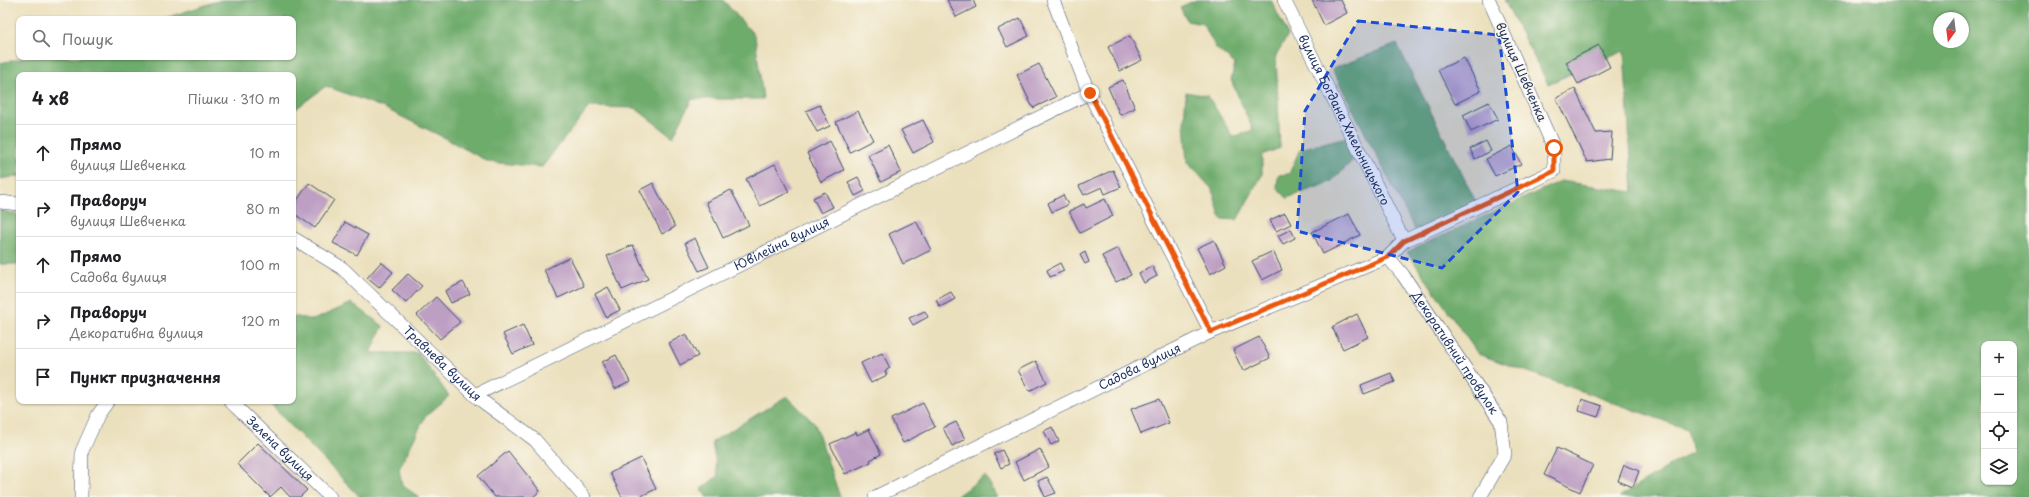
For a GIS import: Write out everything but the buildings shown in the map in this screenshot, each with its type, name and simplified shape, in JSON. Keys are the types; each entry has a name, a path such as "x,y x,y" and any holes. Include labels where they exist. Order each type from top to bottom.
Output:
{"street":[{"path":"1053,0 1090,93 1211,332"},
{"name":"вулиця Богдана Хмельницького","path":"1284,0 1404,241"},
{"name":"вулиця Шевченка","path":"1404,241 1554,171 1554,148 1489,0"},
{"name":"Ювілейна вулиця","path":"475,395 1090,93"},
{"path":"0,202 16,204"},
{"name":"Травнева вулиця","path":"296,240 342,268 475,395 535,440 584,497"},
{"name":"Садова вулиця","path":"875,497 1211,332 1388,257 1404,241"},
{"name":"Декоративний провулок","path":"1388,257 1403,275 1501,422 1505,454 1480,497"},
{"path":"81,497 82,451 98,416 106,404"},
{"name":"Зелена вулиця","path":"233,404 330,497"}],"highlighted area":[{"path":"1358,21 1499,35 1518,192 1442,268 1297,231 1305,111"}],"green space":[{"path":"221,0 723,0 755,36 763,99 692,99 673,137 635,108 589,107 542,167 489,162 384,108 326,86 296,109 296,72 16,72 16,176 0,179 0,63 16,60 296,60 296,16 171,16"},
{"path":"1196,0 1271,0 1288,35 1276,55 1280,148 1262,155 1262,175 1237,220 1221,219 1212,189 1187,162 1184,123 1186,92 1208,96 1233,137 1253,130 1231,80 1235,64 1216,48 1203,24 1187,21 1180,7"},
{"path":"1504,0 2029,0 2029,497 1619,497 1692,452 1687,429 1478,354 1407,252 1561,181 1633,192 1624,51 1548,84"},
{"path":"1397,44 1476,202 1415,230 1332,69"},
{"path":"1346,137 1354,159 1331,182 1287,198 1277,188 1278,175 1289,174 1300,149"},
{"path":"0,210 16,214 16,264 0,264"},
{"path":"352,303 383,326 371,353 418,353 449,396 425,417 399,469 402,485 419,497 360,497 270,404 296,404 296,317 313,320"},
{"path":"787,396 815,424 840,497 707,497 701,489 718,476 712,442"},
{"path":"985,476 998,497 955,497"}],"route":[{"path":"1090,93 1211,332 1388,257 1404,241 1554,171 1554,148"}]}
